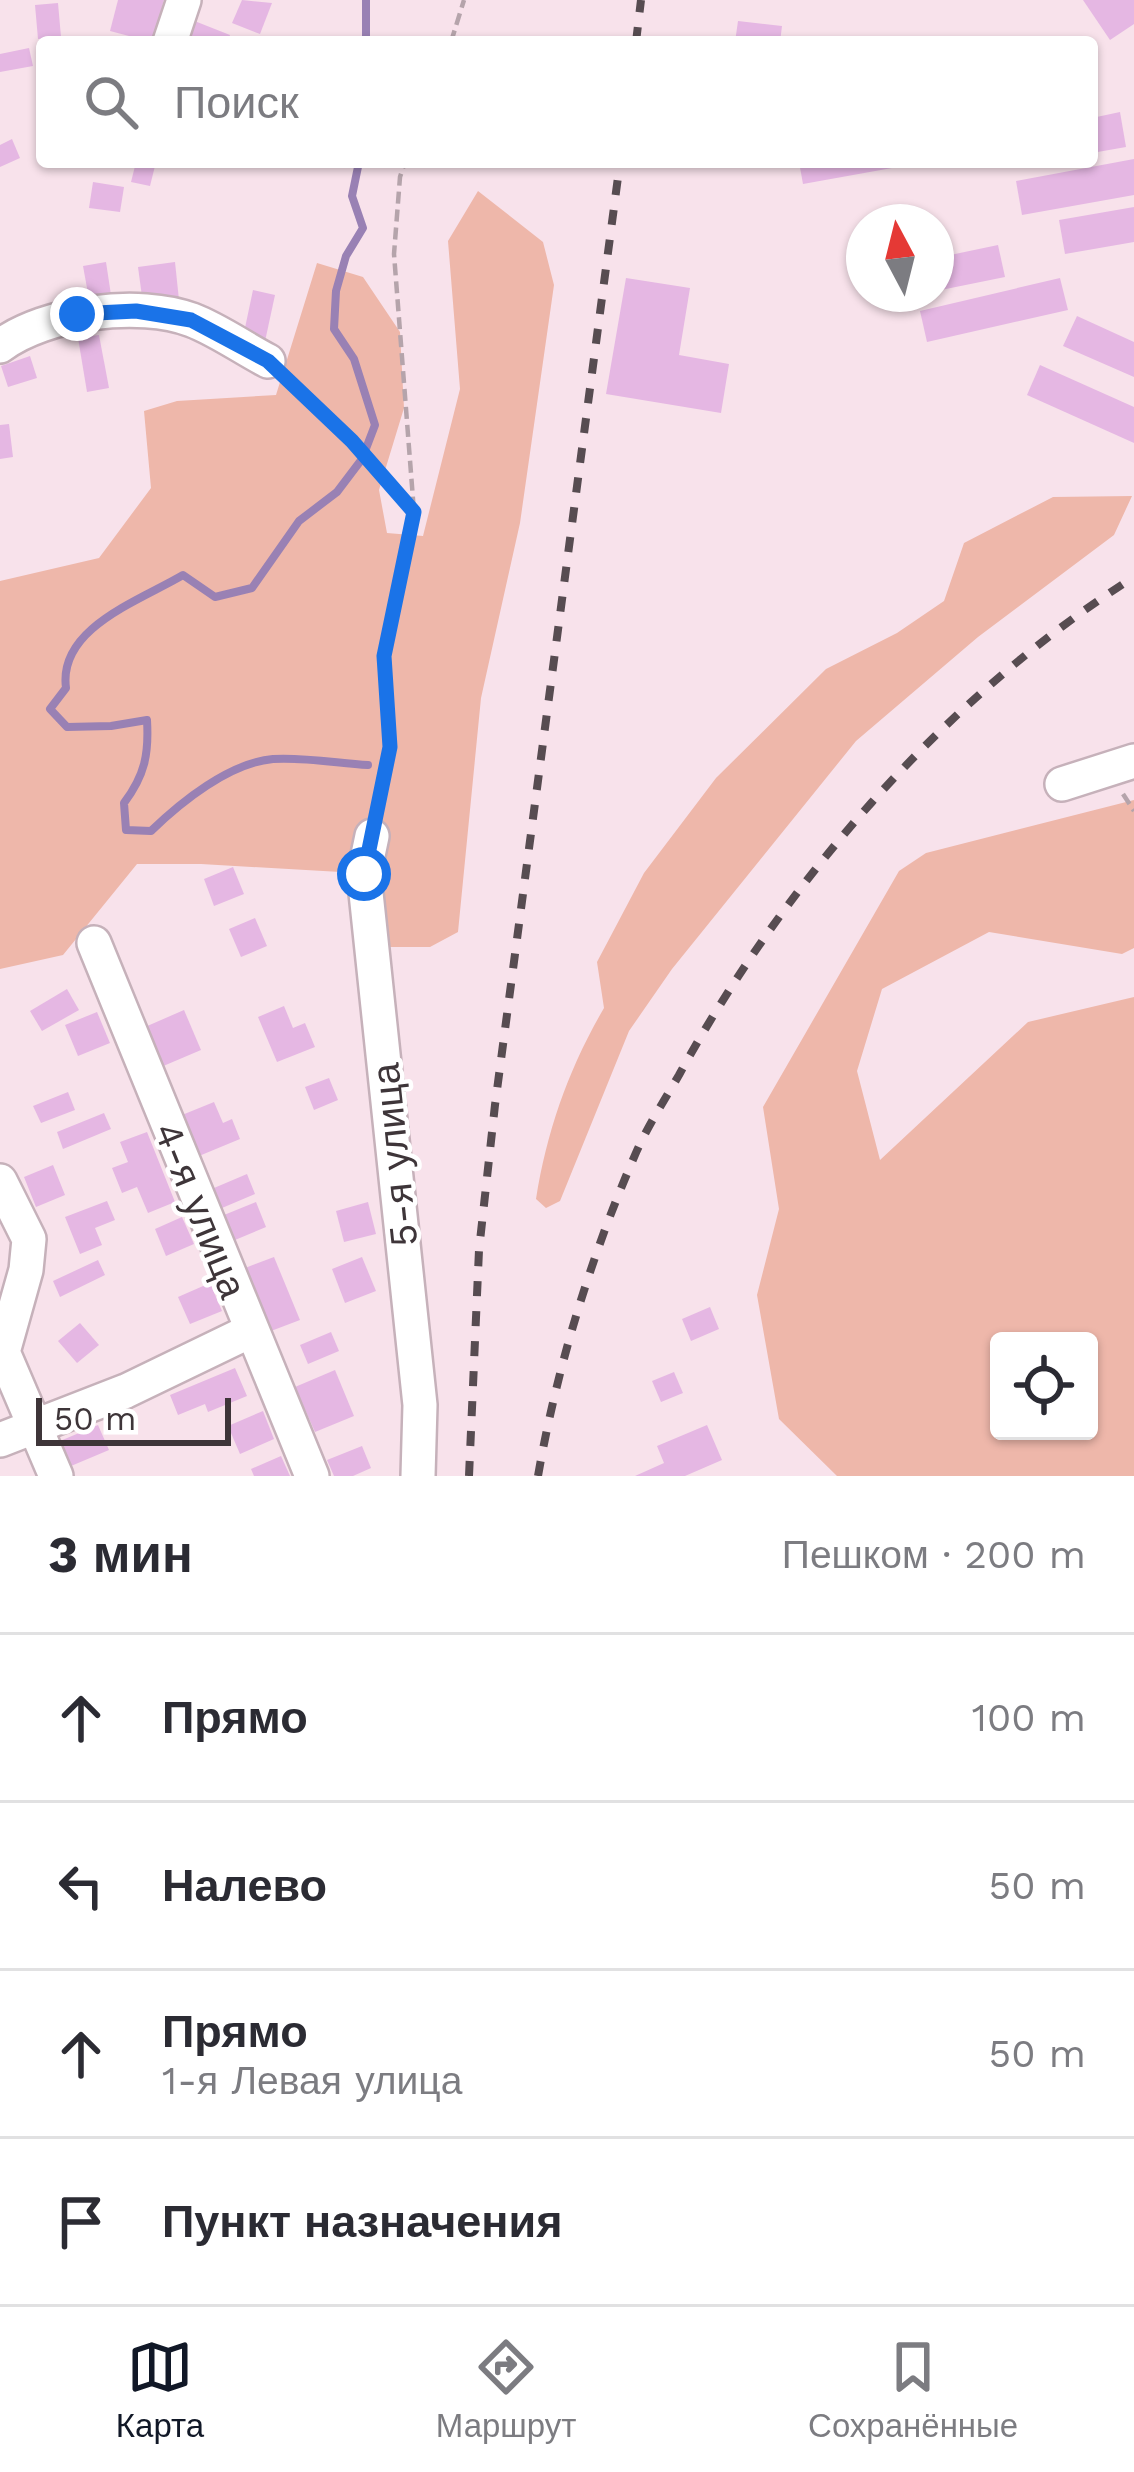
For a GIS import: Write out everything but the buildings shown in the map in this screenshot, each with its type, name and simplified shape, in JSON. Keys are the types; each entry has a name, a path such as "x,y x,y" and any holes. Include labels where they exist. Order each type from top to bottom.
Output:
{"street":[{"path":"172,36 184,0"},
{"path":"0,346 77,314 136,311 191,320 268,361"},
{"path":"1062,784 1134,761"},
{"name":"5-я улица","path":"372,836 364,874 420,1405 418,1476"},
{"name":"4-я улица","path":"94,943 312,1476"},
{"path":"0,1181 28,1239 26,1270 1,1349 56,1476"},
{"path":"0,1439 126,1391 250,1330"}],"path":[{"path":"453,36 464,0"},
{"path":"372,836 390,747 384,656 414,512 394,254 404,168"},
{"path":"268,361 352,441 414,512"}],"shaded area":[{"path":"478,191 543,242 554,285 520,523 481,698 458,932 430,947 381,947 375,874 137,864 63,955 0,969 0,581 99,558 151,488 144,411 177,401 276,395 317,263 363,277 400,332 404,408 379,490 387,533 423,536 460,389 448,241"},
{"path":"1132,496 1114,535 978,637 856,741 672,969 629,1031 560,1201 546,1208 536,1199 546,1148 570,1077 604,1008 597,962 644,873 716,778 826,669 897,633 944,601 964,543 1053,497"},
{"path":"1134,800 1134,948 1122,954 989,932 882,989 857,1071 880,1160 1028,1022 1134,997 1134,1476 837,1476 779,1419 757,1295 779,1209 763,1107 899,871 926,853"}],"waterway":[{"path":"366,0 366,36"},
{"path":"358,168 352,196 363,228 346,256 336,291 334,329 354,359 375,425 362,459 337,492 299,521 252,588 215,597 183,575 105,619 75,649 67,667 66,688 50,709 67,727 147,720 144,764 124,803 126,830 151,831 207,786 256,762 296,759 368,765"}],"railway":[{"path":"637,36 641,0"},
{"path":"469,1476 479,1250 495,1105 619,168"},
{"path":"538,1476 565,1353 635,1155 721,1003 768,932 876,798 935,736 1065,625 1134,577"}],"route":[{"path":"77,314 136,311 191,320 268,361 352,441 414,512 384,656 390,747 364,874"}]}
